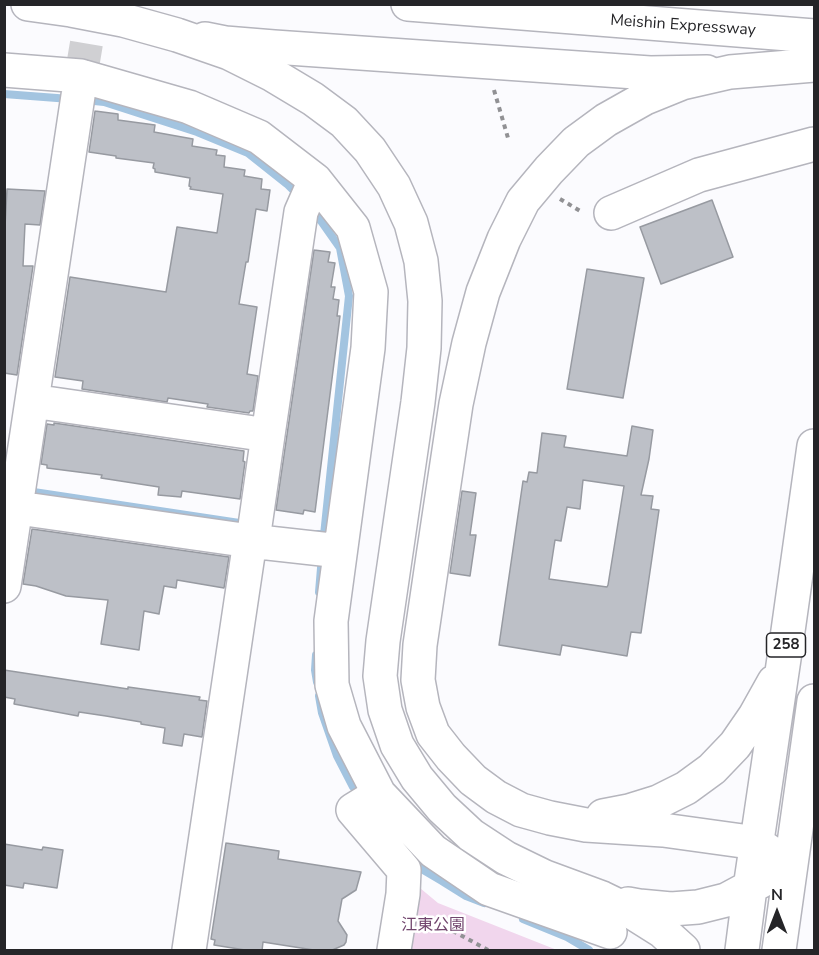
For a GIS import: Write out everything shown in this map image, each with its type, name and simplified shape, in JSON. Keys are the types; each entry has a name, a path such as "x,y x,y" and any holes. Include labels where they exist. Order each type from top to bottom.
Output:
{"main road":[{"path":"28,4 123,20 229,53 273,75 313,99 351,129 370,150 394,186 411,223 421,261 425,301 424,348 418,402 383,641 380,676 385,711 397,745 417,778 442,808 471,835 506,858 544,877 602,898 635,914 662,930 683,951"},
{"name":"Meishin Expressway","path":"408,4 814,36"},
{"path":"177,35 225,43 651,73 730,72 814,65"},
{"path":"4,70 79,92 189,107 259,137 308,195 353,228 371,292 368,348 328,549 332,686 344,726 379,794 433,851 489,889 610,932"},
{"path":"730,72 682,83 645,98 599,125 576,142 523,201 504,239 483,292 469,343 456,404 420,645 418,680 423,707 433,734 451,757 473,780 521,810 585,825 663,830 757,843 790,866"},
{"path":"4,586 14,498 32,401 79,92"},
{"path":"611,213 699,175 814,144"},
{"path":"189,951 268,435 308,195"},
{"path":"32,401 268,435"},
{"name":"258","path":"742,951 814,446"},
{"path":"14,498 254,529 328,549"},
{"path":"550,818 595,817 629,811 658,802 686,788 712,769 735,745 755,716 773,685 786,645"},
{"path":"779,951 813,722"},
{"path":"379,794 353,810 404,870 403,894 394,951"},
{"path":"602,898 639,906 698,907 726,900 790,866"}],"path":[{"path":"492,84 508,138"},
{"path":"425,916 488,951"}],"green space":[{"name":"江東公園","path":"414,883 438,903 557,950 405,950"}],"building":[{"path":"95,111 118,114 118,120 155,125 154,132 193,139 192,146 217,150 216,155 225,156 224,167 245,170 244,176 262,179 261,189 270,190 267,211 256,209 239,304 257,307 247,374 258,376 253,411 249,413 168,398 167,402 82,389 83,381 55,377 70,277 166,292 177,227 217,233 223,194 190,189 190,178 155,172 154,163 89,152"},
{"path":"7,189 45,191 40,225 25,224 23,266 33,266 17,375 4,373 4,245"},
{"path":"712,200 733,257 661,284 640,227"},
{"path":"314,250 330,252 328,262 335,263 331,287 335,287 333,299 339,300 337,316 340,316 315,512 304,510 303,514 276,510"},
{"path":"587,269 644,278 623,398 567,389"},
{"path":"54,423 244,451 243,461 245,462 240,499 182,491 181,497 158,495 159,487 101,478 102,475 47,468 47,465 41,464 47,424 54,425"},
{"path":"632,426 653,430 641,495 653,496 651,509 659,510 641,633 631,632 627,656 562,645 560,655 499,645 523,481 527,482 529,472 537,473 542,433 566,436 564,447 627,456","holes":["583,480 624,486 607,587 549,579 555,540 561,541 567,507 580,509"]},
{"path":"462,491 476,493 470,535 476,535 470,576 450,573"},
{"path":"32,529 229,557 224,588 177,580 176,588 164,586 159,614 144,611 139,650 101,644 108,600 66,596 23,584"},
{"path":"4,670 128,689 128,687 200,697 199,700 207,701 202,737 184,734 182,746 163,743 165,728 106,716 79,712 78,716 14,704 15,699 4,697"},
{"path":"226,843 279,851 278,859 361,872 356,890 342,899 338,921 347,935 344,945 330,951 320,951 263,942 262,951 251,951 214,945 215,940 211,939"},
{"path":"4,844 42,850 43,847 63,850 57,888 24,883 23,888 4,885"}],"waterway":[{"path":"4,94 70,99"},
{"path":"85,100 104,102 197,132 248,153 300,197"},
{"path":"312,211 340,248 349,296 324,535 318,534"},
{"path":"27,491 246,524"},
{"path":"319,592 322,556"},
{"path":"316,655 317,682"},
{"path":"319,696 322,713 337,756 353,787"},
{"path":"413,860 420,868 466,896 484,903"},
{"path":"523,919 567,937 589,950"}],"tunnel":[{"path":"81,76 93,4"}]}
